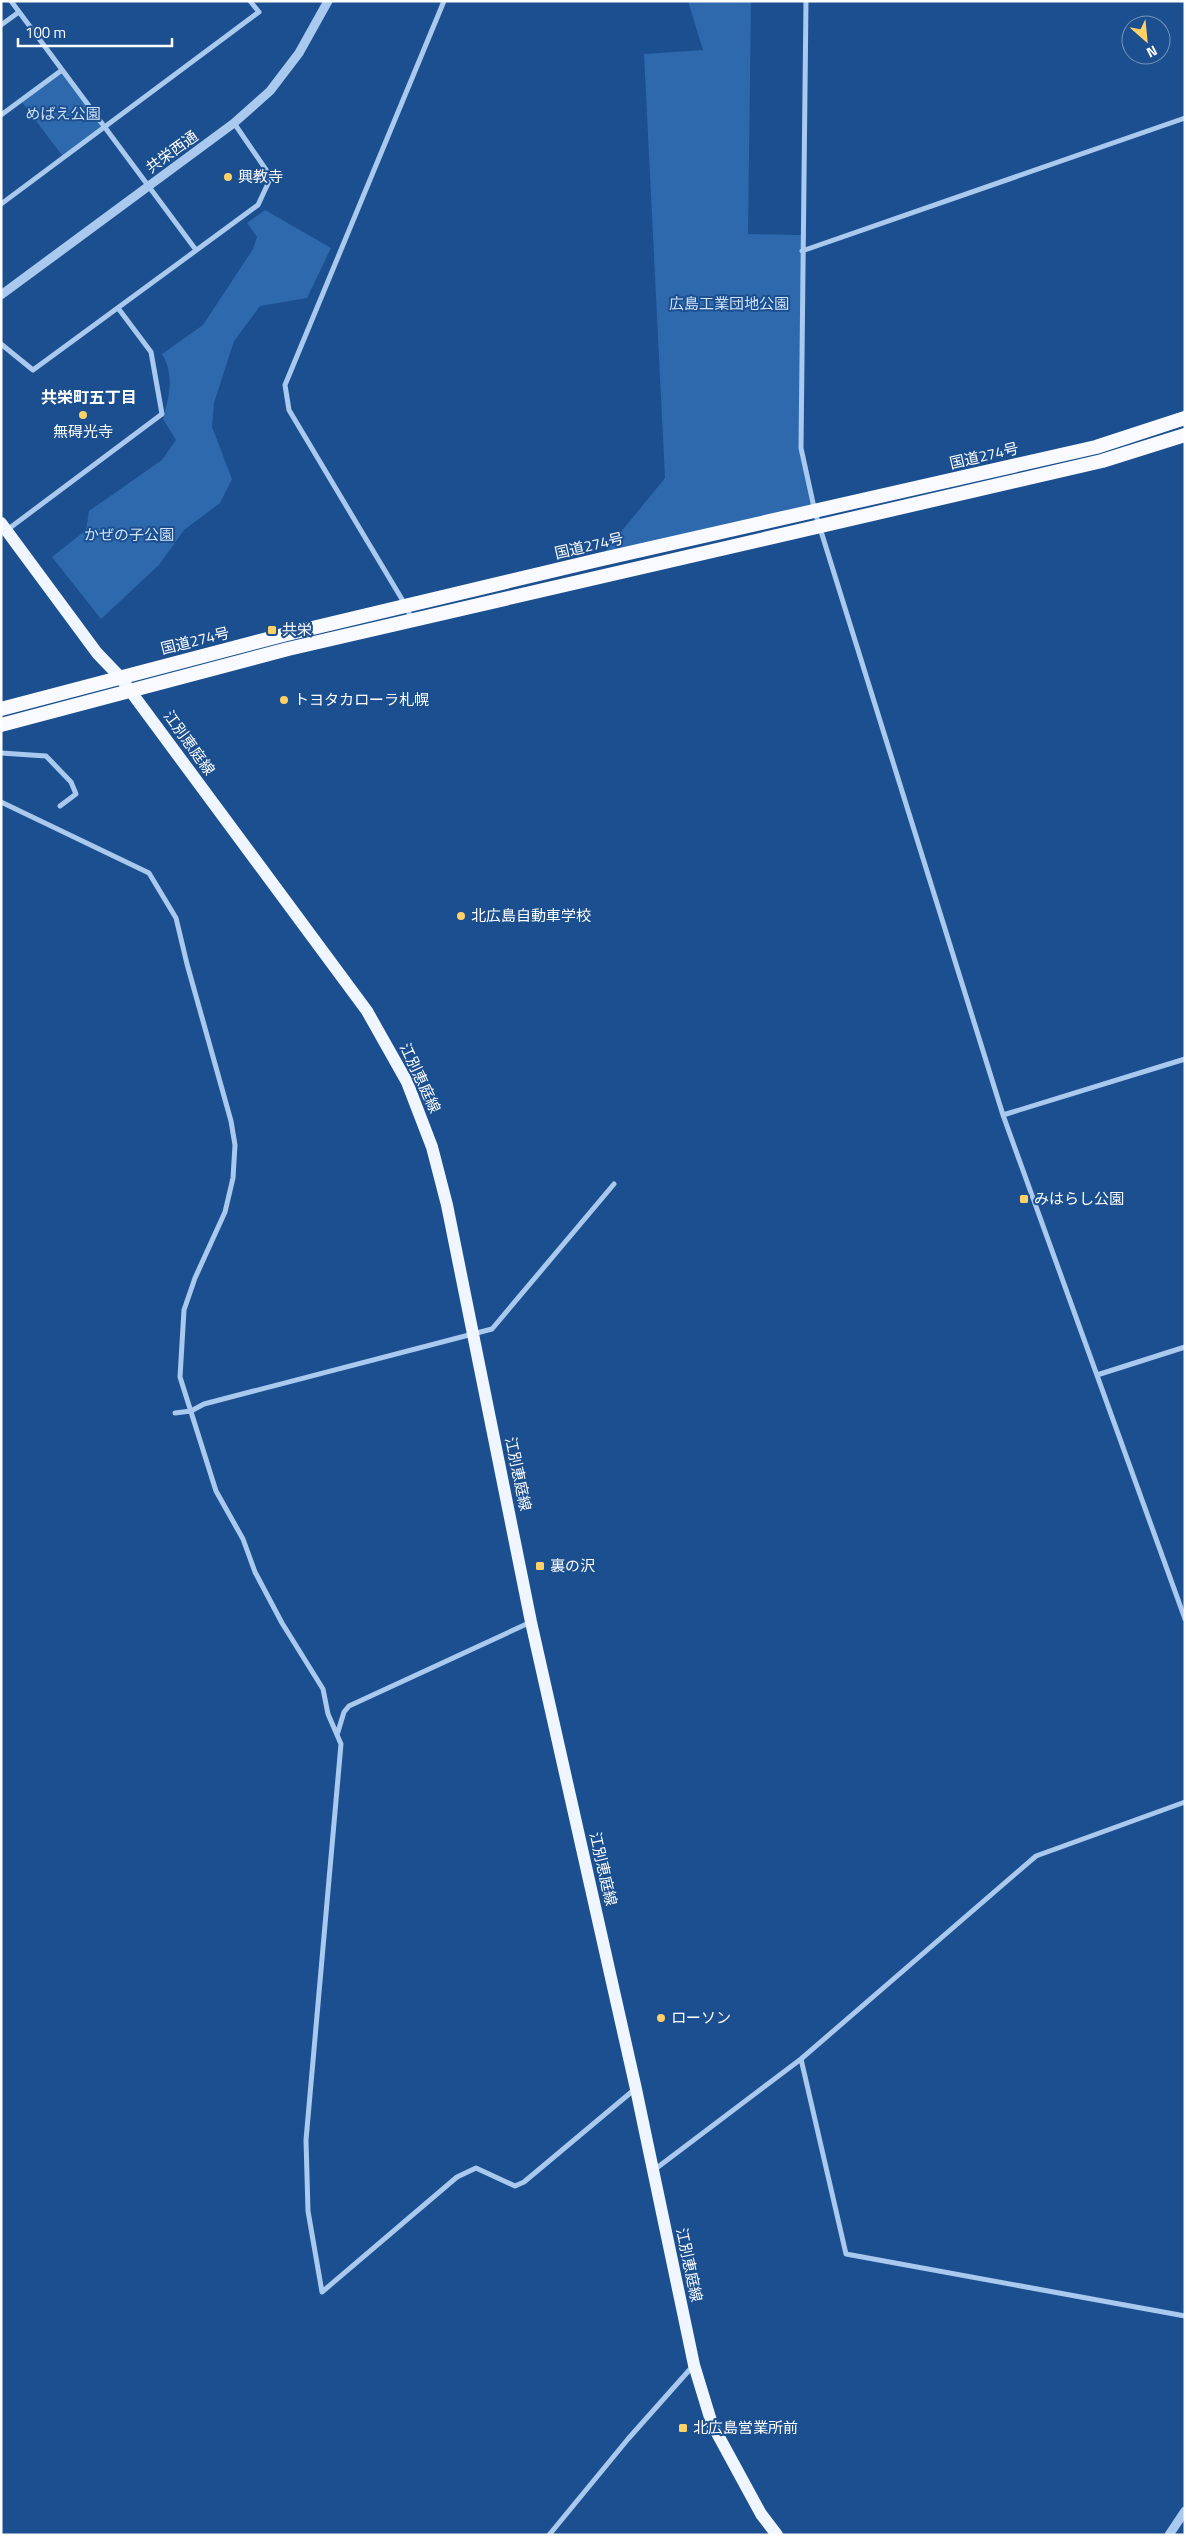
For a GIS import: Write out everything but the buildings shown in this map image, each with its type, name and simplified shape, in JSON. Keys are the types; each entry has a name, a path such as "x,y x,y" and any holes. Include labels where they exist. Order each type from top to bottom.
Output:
{"highway":[{"name":"国道274号","path":"1,709 120,677 406,606 1096,448 1185,418"},
{"path":"1,725 288,650 1102,462 1185,435"}],"main road":[{"name":"江別恵庭線","path":"4,527 97,653 120,677 367,1011 407,1082 432,1147 446,1205 531,1622 636,2089 694,2365 712,2424 761,2514 777,2535"}],"street":[{"path":"11,1 196,250"},
{"path":"1,204 259,12 250,1"},
{"name":"共栄西通","path":"1,295 234,123 270,91 299,53 328,1"},
{"path":"412,621 406,606 289,410 285,385 444,1"},
{"path":"806,1 801,448 815,512 1003,1115 1185,1619"},
{"path":"1,25 19,12"},
{"path":"1,115 62,70"},
{"path":"802,251 1185,118"},
{"path":"1,344 33,370 258,205 271,177 234,123"},
{"path":"4,527 162,414 151,352 118,308"},
{"path":"1,753 46,756 71,782 76,794 60,806"},
{"path":"1,802 149,873 176,918 231,1121 235,1145 233,1178 225,1212 215,1238 195,1278 184,1310 180,1377 216,1491 243,1539 255,1572 282,1623 323,1689 328,1714 341,1744 306,2140 308,2211 322,2292 457,2177 476,2168 515,2186 524,2182 636,2089"},
{"path":"1003,1115 1185,1059"},
{"path":"175,1413 191,1411 204,1404 472,1336 492,1329 614,1184"},
{"path":"1097,1374 1185,1347"},
{"path":"337,1735 344,1712 349,1706 531,1622"},
{"path":"652,2171 801,2059 1036,1856 1185,1802"},
{"path":"801,2059 846,2254 1185,2316"},
{"path":"549,2535 628,2439 694,2365"},
{"path":"1169,2535 1185,2511"}],"green space":[{"name":"広島工業団地公園","path":"688,1 751,1 748,234 802,235 801,448 815,512 598,560 665,478 644,54 703,50"},
{"name":"めばえ公園","path":"62,70 105,128 64,158 21,101"},
{"name":"かぜの子公園","path":"265,210 331,248 307,298 260,306 234,341 214,403 212,427 232,479 220,503 184,530 159,565 101,619 52,557 86,530 89,511 162,460 176,440 163,419 169,394 170,378 162,354 203,325 253,249 257,237 247,223"}],"place":[{"name":"興教寺","path":"228,177"},
{"name":"無碍光寺","path":"83,415"},
{"name":"共栄","path":"272,630"},
{"name":"トヨタカローラ札幌","path":"284,700"},
{"name":"北広島自動車学校","path":"461,916"},
{"name":"みはらし公園","path":"1024,1199"},
{"name":"裏の沢","path":"540,1566"},
{"name":"ローソン","path":"661,2018"},
{"name":"北広島営業所前","path":"683,2428"}],"district":[{"name":"共栄町五丁目","path":"89,397"}]}
